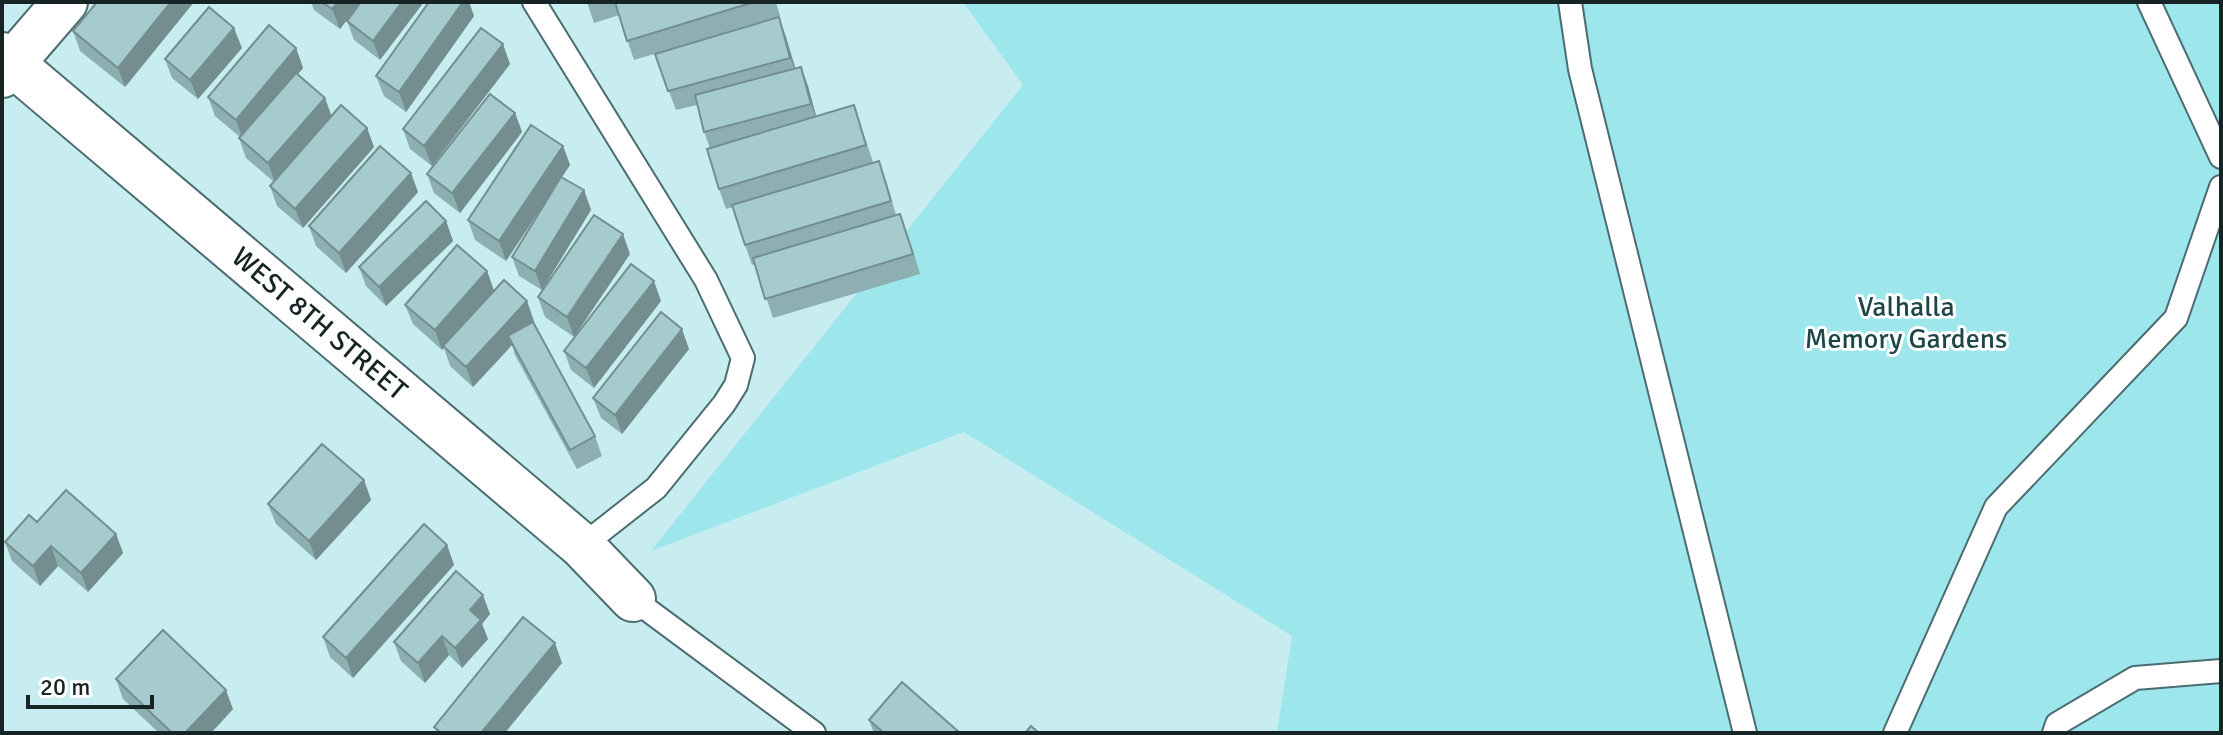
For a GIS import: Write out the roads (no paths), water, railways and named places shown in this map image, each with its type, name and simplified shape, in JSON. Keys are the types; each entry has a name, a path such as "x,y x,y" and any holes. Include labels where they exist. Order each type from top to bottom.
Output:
{"street":[{"path":"5,65 65,2"},
{"name":"WEST 8TH STREET","path":"5,65 582,546 633,599"}],"lane":[{"path":"534,2 706,280 743,358 736,385 724,404 656,488 582,546"},
{"path":"1570,2 1580,69 1745,733"},
{"path":"2149,2 2221,157"},
{"path":"1895,733 1996,507 2176,318 2221,187"},
{"path":"633,599 814,733"},
{"path":"2054,733 2057,724 2135,678 2221,671"}],"park label":[{"name":"Valhalla Memory Gardens","path":"1906,323"}]}
